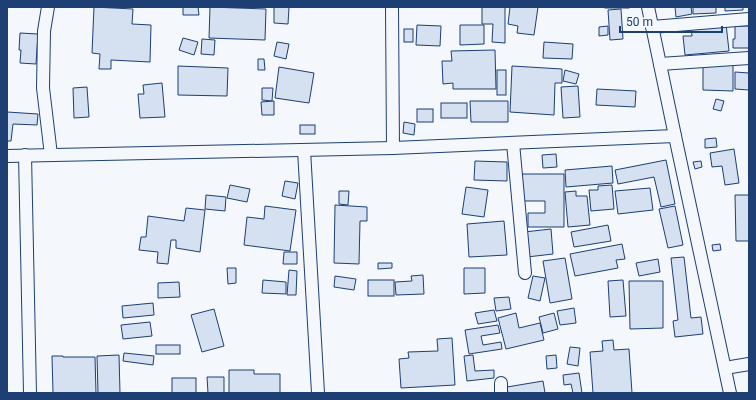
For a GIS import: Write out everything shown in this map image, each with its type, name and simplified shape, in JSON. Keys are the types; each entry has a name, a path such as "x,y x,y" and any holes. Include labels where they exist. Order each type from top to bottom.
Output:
{"street":[{"path":"48,7 44,31 43,88 51,155"},
{"path":"392,7 393,148"},
{"path":"648,7 730,393"},
{"path":"652,27 749,19"},
{"path":"660,64 749,58"},
{"path":"7,156 393,148 675,136"},
{"path":"513,143 525,273"},
{"path":"304,150 318,393"},
{"path":"25,155 30,393"},
{"path":"725,368 749,364"}],"building":[{"path":"94,7 133,9 132,24 151,25 150,62 111,60 111,69 99,69 100,54 92,53"},
{"path":"183,7 198,7 199,15 183,15"},
{"path":"210,7 266,9 265,40 209,38"},
{"path":"274,7 289,7 288,24 274,23"},
{"path":"482,7 505,7 505,43 492,42 493,24 482,24"},
{"path":"510,7 538,7 534,35 517,33 518,26 508,24"},
{"path":"629,7 629,8 605,8"},
{"path":"675,7 691,7 692,14 676,17"},
{"path":"693,7 716,7 716,13 693,14"},
{"path":"725,7 743,7 743,10 725,11"},
{"path":"621,9 623,39 610,40 608,10"},
{"path":"726,24 729,51 685,55 683,36 692,36 691,28"},
{"path":"417,25 441,26 440,46 416,45"},
{"path":"460,25 484,25 484,44 460,45"},
{"path":"608,26 608,35 599,36 599,27"},
{"path":"735,26 749,26 749,48 733,48"},
{"path":"404,29 413,29 413,42 404,42"},
{"path":"20,33 38,34 36,64 20,63"},
{"path":"183,38 198,42 194,55 179,50"},
{"path":"202,39 215,40 214,55 201,54"},
{"path":"277,42 289,44 286,59 274,56"},
{"path":"544,42 573,44 572,59 543,58"},
{"path":"495,50 496,89 453,89 453,83 443,84 442,61 452,61 451,51"},
{"path":"258,59 264,59 265,70 258,70"},
{"path":"703,64 733,65 733,91 703,90"},
{"path":"178,66 228,68 227,96 178,95"},
{"path":"512,66 562,69 562,83 555,83 554,115 510,112"},
{"path":"279,67 314,73 309,103 275,98"},
{"path":"497,70 506,70 506,95 497,95"},
{"path":"565,70 579,74 576,84 563,81"},
{"path":"735,72 749,73 749,90 735,89"},
{"path":"162,83 165,117 140,118 138,94 144,94 143,85"},
{"path":"578,86 580,117 563,118 561,87"},
{"path":"87,87 89,117 74,118 73,88"},
{"path":"262,88 273,88 272,101 262,100"},
{"path":"597,89 636,91 635,107 596,105"},
{"path":"716,99 724,101 721,111 713,109"},
{"path":"274,101 274,115 262,115 261,102"},
{"path":"470,101 508,101 508,122 471,122"},
{"path":"441,103 467,103 467,118 441,118"},
{"path":"417,109 433,109 433,122 417,122"},
{"path":"7,112 38,114 37,125 13,124 11,141 7,141"},
{"path":"404,122 415,124 414,135 403,133"},
{"path":"300,125 315,125 315,134 300,134"},
{"path":"716,138 717,147 705,148 705,139"},
{"path":"734,149 739,183 725,185 722,166 712,167 710,153"},
{"path":"556,154 557,167 543,168 542,155"},
{"path":"666,160 675,204 661,207 654,177 618,184 615,170"},
{"path":"475,161 507,162 507,181 474,180"},
{"path":"701,161 702,167 695,169 693,162"},
{"path":"612,166 613,183 566,187 565,170"},
{"path":"522,174 564,174 564,227 528,227 528,213 545,213 545,201 522,201"},
{"path":"285,181 298,183 295,199 282,196"},
{"path":"230,185 250,189 247,202 227,198"},
{"path":"612,185 614,209 591,211 589,190 598,190 598,186"},
{"path":"466,187 488,190 484,217 462,214"},
{"path":"650,188 653,210 618,214 615,191"},
{"path":"339,191 349,191 348,205 339,204"},
{"path":"576,191 576,196 587,196 590,225 568,227 565,192"},
{"path":"206,195 226,197 225,211 205,209"},
{"path":"735,195 749,195 749,241 736,241"},
{"path":"335,205 367,207 367,221 360,221 359,264 334,263"},
{"path":"265,206 296,210 290,251 244,245 247,217 264,219"},
{"path":"675,206 683,245 668,248 659,209"},
{"path":"186,208 205,210 200,252 176,248 176,240 171,240 168,264 157,263 158,252 139,250 141,237 146,237 148,216 184,221"},
{"path":"504,221 507,255 469,257 467,224"},
{"path":"608,225 611,241 574,247 571,232"},
{"path":"551,229 553,254 527,257 524,232"},
{"path":"622,244 625,259 616,260 618,268 575,276 570,254"},
{"path":"720,244 721,250 713,251 712,245"},
{"path":"284,252 297,252 297,264 283,264"},
{"path":"684,257 691,318 701,317 703,334 675,337 673,321 678,320 671,258"},
{"path":"565,258 572,299 550,303 543,261"},
{"path":"658,259 660,272 639,276 636,263"},
{"path":"378,263 392,263 392,268 378,269"},
{"path":"227,268 236,268 236,283 228,284"},
{"path":"464,268 485,268 485,293 464,294"},
{"path":"289,270 297,271 296,295 287,295"},
{"path":"423,275 424,294 396,295 395,282 412,281 411,276"},
{"path":"335,276 356,279 354,290 334,287"},
{"path":"533,276 545,278 540,301 528,298"},
{"path":"263,280 286,282 286,294 262,293"},
{"path":"368,280 394,280 394,296 368,296"},
{"path":"623,280 626,316 610,317 608,281"},
{"path":"629,281 663,281 663,328 630,329"},
{"path":"179,282 180,297 158,298 158,283"},
{"path":"509,297 511,309 496,311 494,298"},
{"path":"153,303 154,315 123,318 122,306"},
{"path":"574,308 576,323 560,325 557,311"},
{"path":"214,309 224,346 202,352 191,315"},
{"path":"494,310 497,321 478,324 475,313"},
{"path":"516,313 519,328 540,323 544,340 506,349 498,318"},
{"path":"554,313 558,329 543,333 539,317"},
{"path":"150,322 152,336 123,339 121,325"},
{"path":"498,325 500,333 481,336 483,345 501,342 502,349 469,354 465,330"},
{"path":"452,338 455,385 401,388 399,359 409,358 408,352 438,351 437,339"},
{"path":"613,340 614,350 629,349 632,393 593,393 590,352 603,351 602,341"},
{"path":"156,345 180,345 180,354 156,354"},
{"path":"570,347 580,348 578,366 567,364"},
{"path":"124,353 154,356 153,365 123,361"},
{"path":"119,355 120,393 98,393 97,356"},
{"path":"473,355 475,371 494,370 494,378 467,381 464,356"},
{"path":"556,355 557,368 547,369 546,356"},
{"path":"52,356 95,357 96,393 53,393"},
{"path":"229,370 254,370 254,374 280,374 280,393 229,393"},
{"path":"579,373 582,393 573,393 571,384 564,385 563,375"},
{"path":"207,377 224,377 224,393 208,393"},
{"path":"172,378 196,378 196,393 172,393"},
{"path":"543,381 545,393 508,393 507,387"}]}
